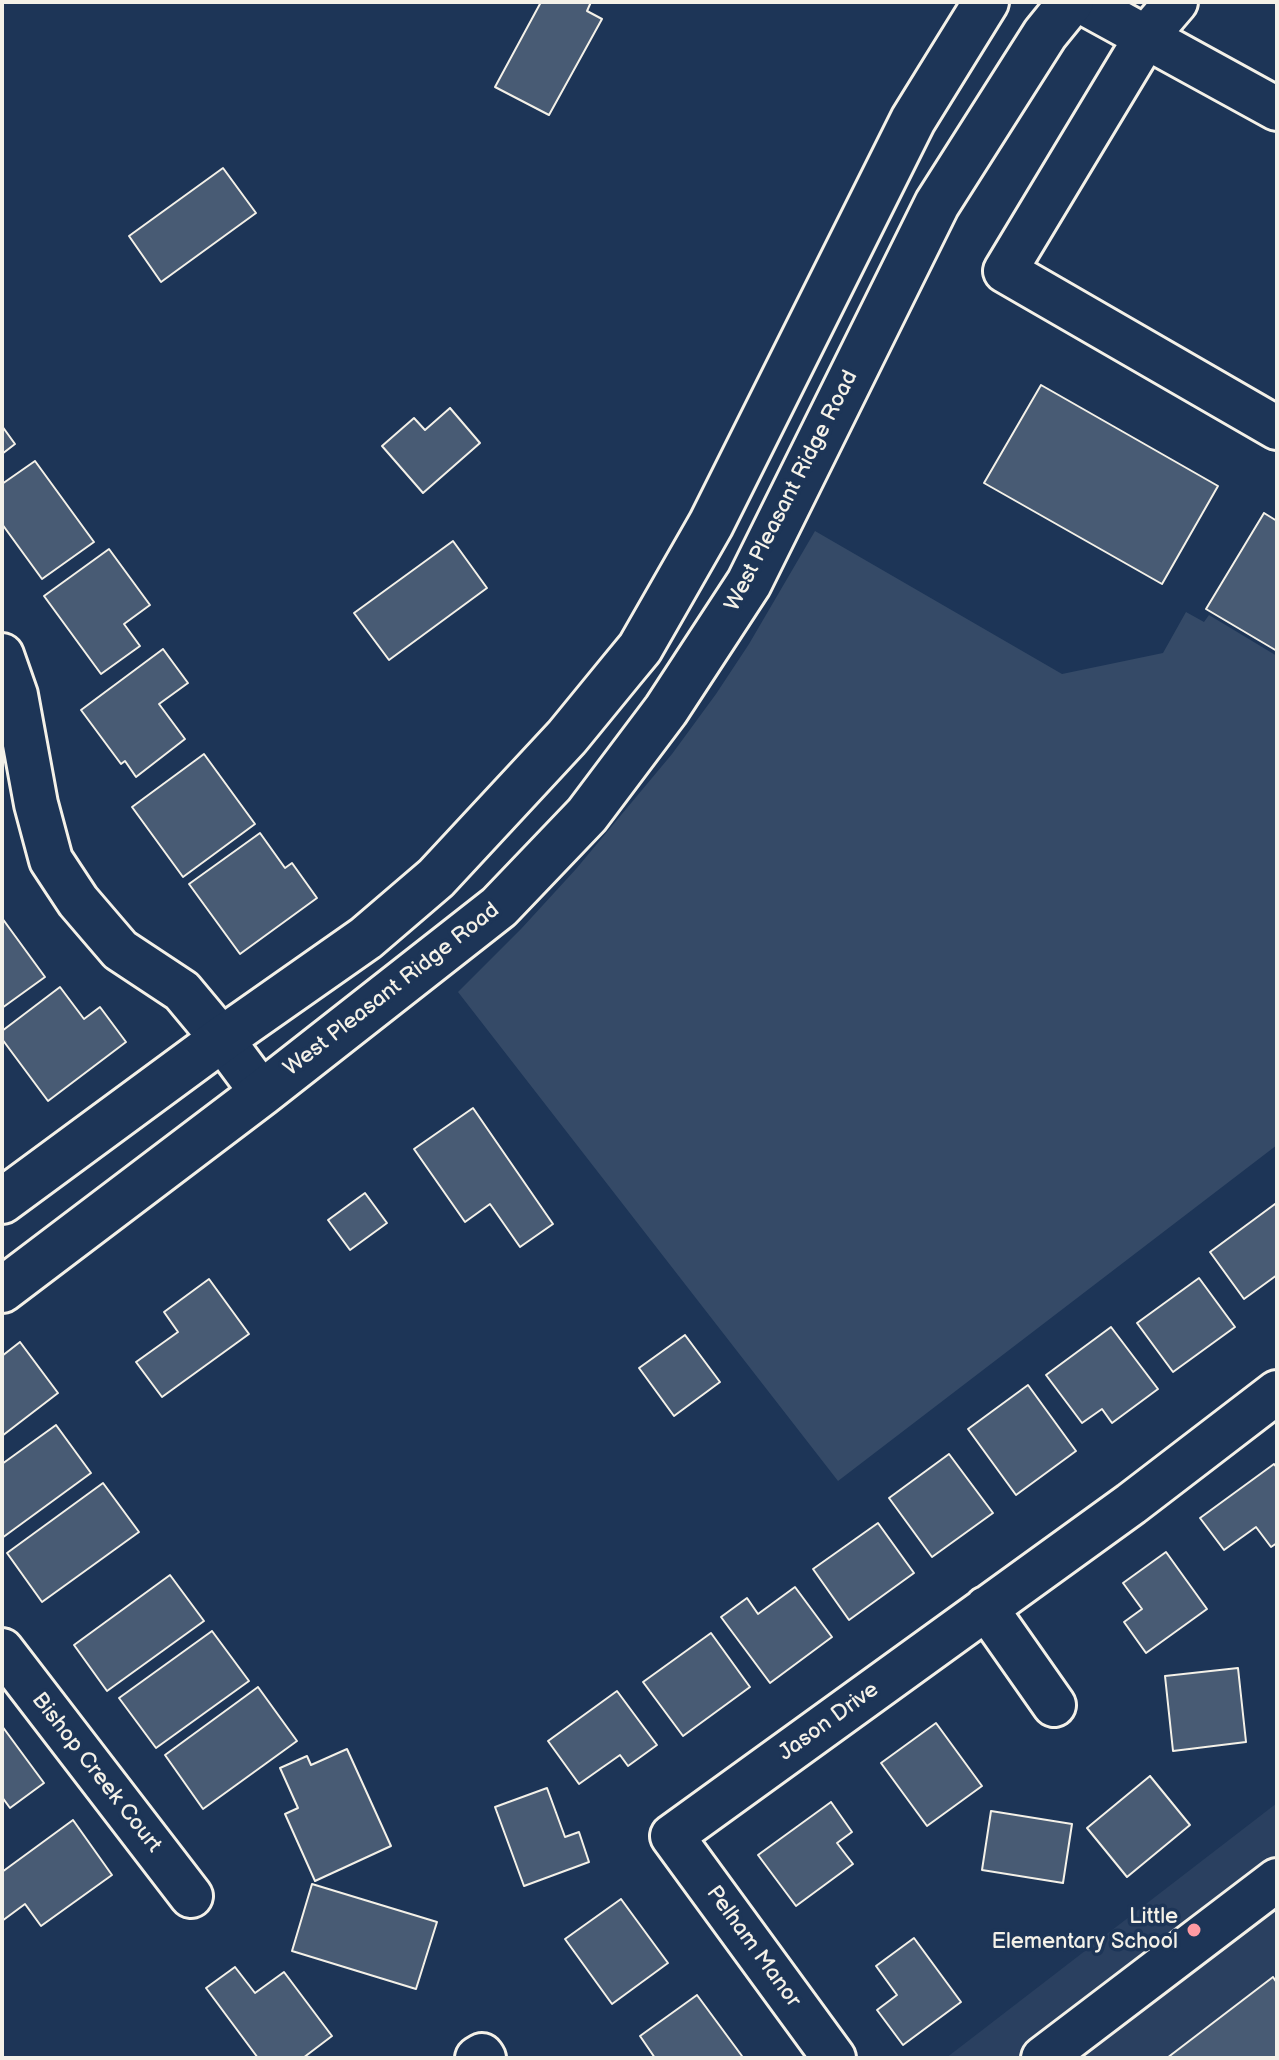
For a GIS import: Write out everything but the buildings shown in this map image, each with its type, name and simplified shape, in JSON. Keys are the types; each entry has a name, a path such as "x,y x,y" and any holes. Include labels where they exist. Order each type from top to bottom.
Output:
{"main road":[{"path":"2,1201 222,1039 366,938 436,878 567,737 640,648 711,524 913,120 986,2"},
{"name":"West Pleasant Ridge Road","path":"2,1290 262,1093 499,907 587,815 666,710 749,583 937,204 1045,34 1071,2"}],"street":[{"path":"1082,2 1277,109"},
{"path":"1176,2 1146,37 1005,271 1277,428"},
{"path":"2,655 16,695 36,804 51,860 78,901 120,950 182,991 262,1093"},
{"name":"Jason Drive","path":"672,1836 1131,1504 1277,1392"},
{"path":"986,1608 1054,1705"},
{"name":"Bishop Creek Court","path":"2,1650 191,1896"},
{"name":"Pelham Manor","path":"672,1836 834,2058"},
{"path":"1043,2058 1277,1880"},
{"path":"477,2058 482,2055 484,2058"}],"shaded area":[{"path":"815,531 1062,674 1163,653 1186,612 1204,622 1209,615 1277,656 1277,1145 838,1481 458,992 576,869 672,754 749,644"},
{"name":"Little Elementary School","path":"1277,1803 1277,2058 946,2058"}],"place":[{"name":"Little Elementary School","path":"1194,1930"}]}
